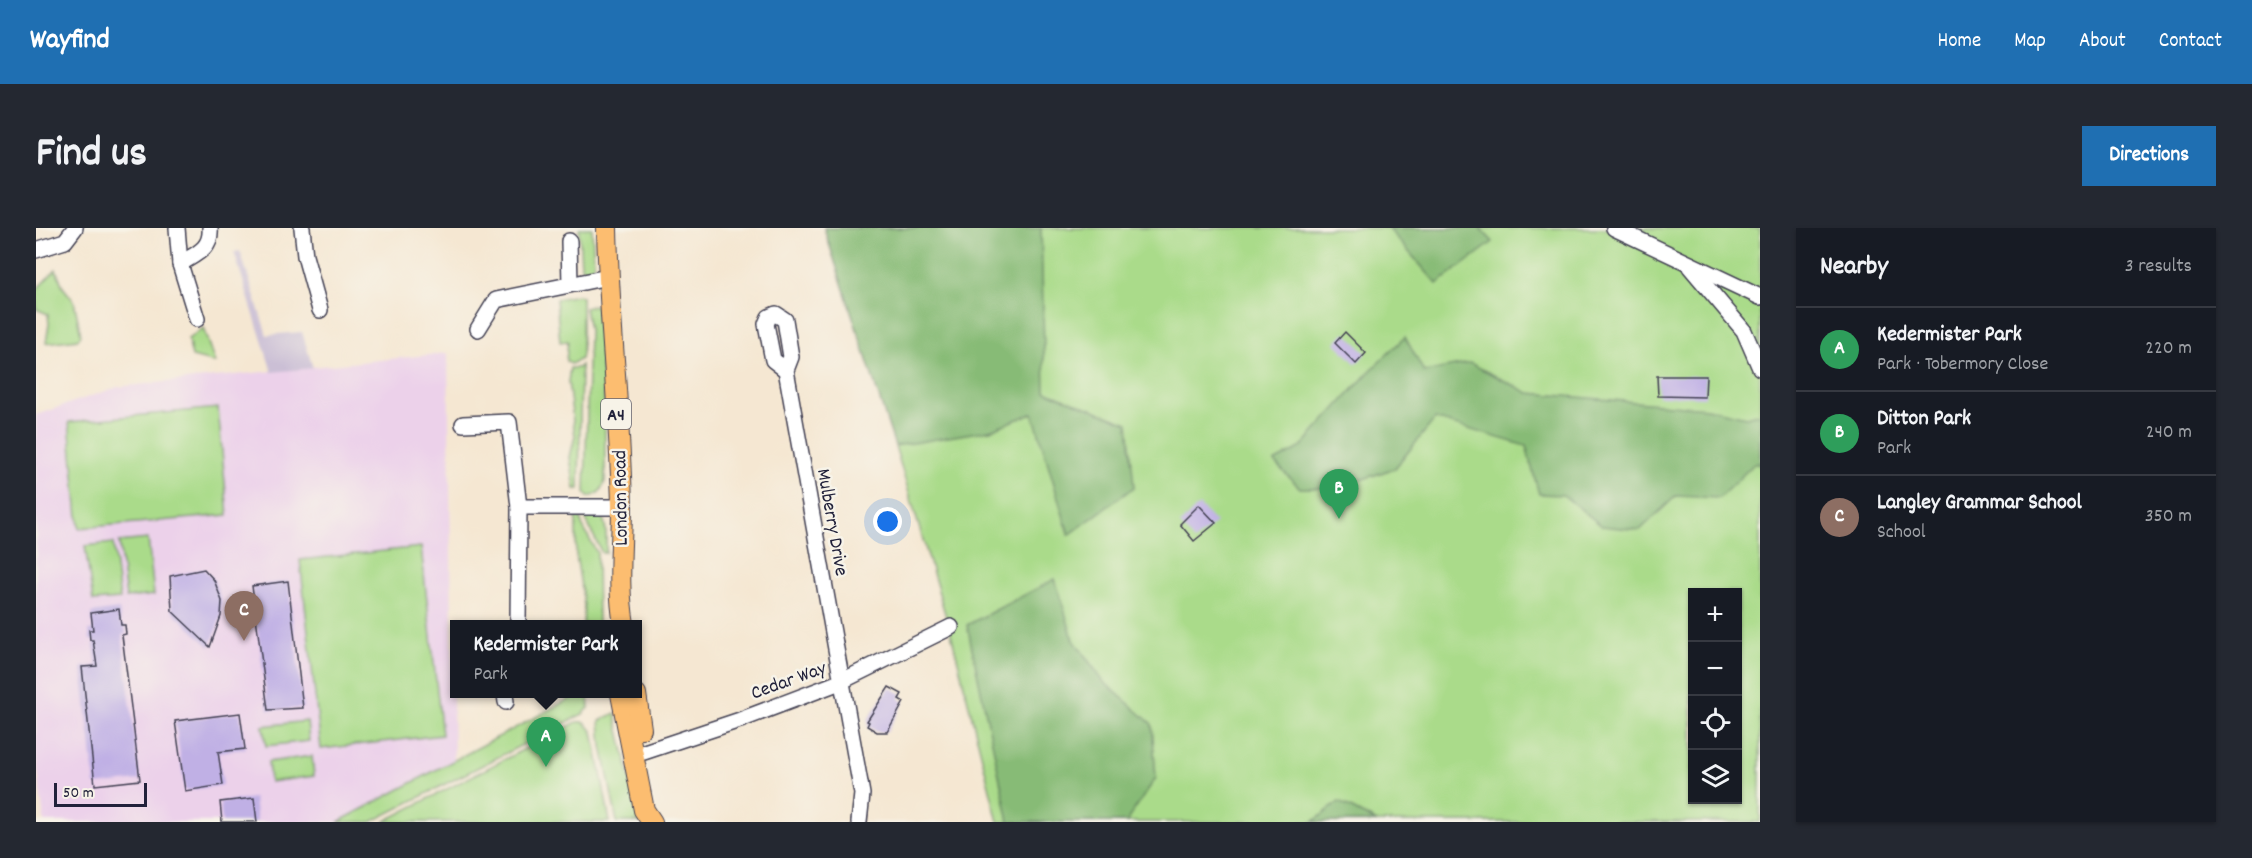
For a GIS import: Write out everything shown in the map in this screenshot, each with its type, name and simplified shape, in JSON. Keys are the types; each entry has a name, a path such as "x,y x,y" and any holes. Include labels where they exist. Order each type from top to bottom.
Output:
{"main road":[{"name":"London Road","path":"607,228 622,507 620,600 623,620"},
{"path":"619,620 620,600"},
{"path":"622,698 659,822"},
{"path":"636,698 638,752 644,810 652,822"}],"street":[{"path":"36,250 65,241 75,228"},
{"path":"177,228 180,264 197,319"},
{"path":"180,264 204,248 210,238 210,228"},
{"path":"302,228 305,256 320,310"},
{"path":"1614,228 1760,297"},
{"path":"569,241 570,284"},
{"path":"1686,262 1744,331 1760,368"},
{"path":"478,329 496,300 608,277"},
{"name":"Mulberry Drive","path":"786,370 840,682 862,794 859,822"},
{"path":"463,424 509,422 519,507 518,620"},
{"path":"519,507 622,507"},
{"name":"Cedar Way","path":"638,752 740,720 840,682 951,627"}],"shaded area":[{"path":"240,251 267,335 302,332 313,368 272,372 234,252"},
{"path":"448,353 452,620 450,620 450,698 453,698 454,760 338,822 44,822 36,756 36,415 118,387"}],"green space":[{"path":"579,228 592,228 594,265 589,271 581,267"},
{"path":"824,228 1760,228 1760,822 998,822 952,637 895,446"},
{"path":"824,228 1041,228 1045,391 1128,423 1134,487 1069,535 1033,413 990,430 895,446"},
{"path":"1388,228 1480,228 1493,242 1437,284"},
{"path":"56,269 63,287 74,301 81,335 78,339 46,343 48,314 36,309 36,290"},
{"path":"578,295 582,297 582,353 581,359 571,364 566,361 568,341 560,342 556,299"},
{"path":"596,306 605,408 605,481 599,492 588,497 585,493 589,330 585,308"},
{"path":"203,328 215,363 192,357 188,339"},
{"path":"1405,337 1424,372 1470,363 1529,393 1707,408 1746,417 1760,413 1760,466 1756,462 1719,498 1676,496 1640,530 1602,526 1563,495 1539,494 1526,446 1435,419 1395,468 1337,488 1300,488 1274,462 1300,448 1367,374"},
{"path":"581,365 579,489 575,489 570,457 575,436 568,382 570,368 578,368"},
{"path":"218,408 228,515 79,528 69,422"},
{"path":"586,507 594,510 603,519 606,531 606,553 602,553 586,520"},
{"path":"576,516 580,516 582,525 597,553 598,620 583,620 584,605 576,555"},
{"path":"148,539 154,595 126,598 119,542"},
{"path":"113,543 120,599 93,601 85,546"},
{"path":"421,547 442,735 321,749 300,560"},
{"path":"1055,579 1073,639 1103,681 1152,724 1156,778 1128,822 1009,822 967,625"},
{"path":"571,698 588,698 589,708 583,714 371,822 338,822"},
{"path":"615,713 640,822 617,822 602,746 600,721"},
{"path":"307,721 309,741 266,746 263,726"},
{"path":"577,722 585,722 593,732 610,822 383,822"},
{"path":"312,756 314,776 270,782 268,762"},
{"path":"1339,802 1377,822 1313,822"}],"building":[{"path":"1345,332 1366,353 1356,364 1335,343"},
{"path":"1657,376 1706,376 1705,397 1658,396"},
{"path":"1199,505 1216,523 1194,541 1180,524"},
{"path":"204,569 214,580 222,601 221,616 210,647 172,611 170,576"},
{"path":"288,581 303,708 268,710 252,586"},
{"path":"119,609 121,625 125,625 126,634 122,635 140,780 95,785 82,667 97,666 93,640 90,640 89,630 93,630 91,613"},
{"path":"889,687 902,694 899,699 904,702 887,732 877,732 867,726 869,722 867,721"},
{"path":"240,713 245,749 218,752 223,785 185,791 175,721"},
{"path":"254,798 257,822 222,822 220,802"}],"place":[{"name":"Ditton Park","path":"1339,519"},
{"name":"Langley Grammar School","path":"244,641"},
{"name":"Kedermister Park","path":"546,767"}]}
